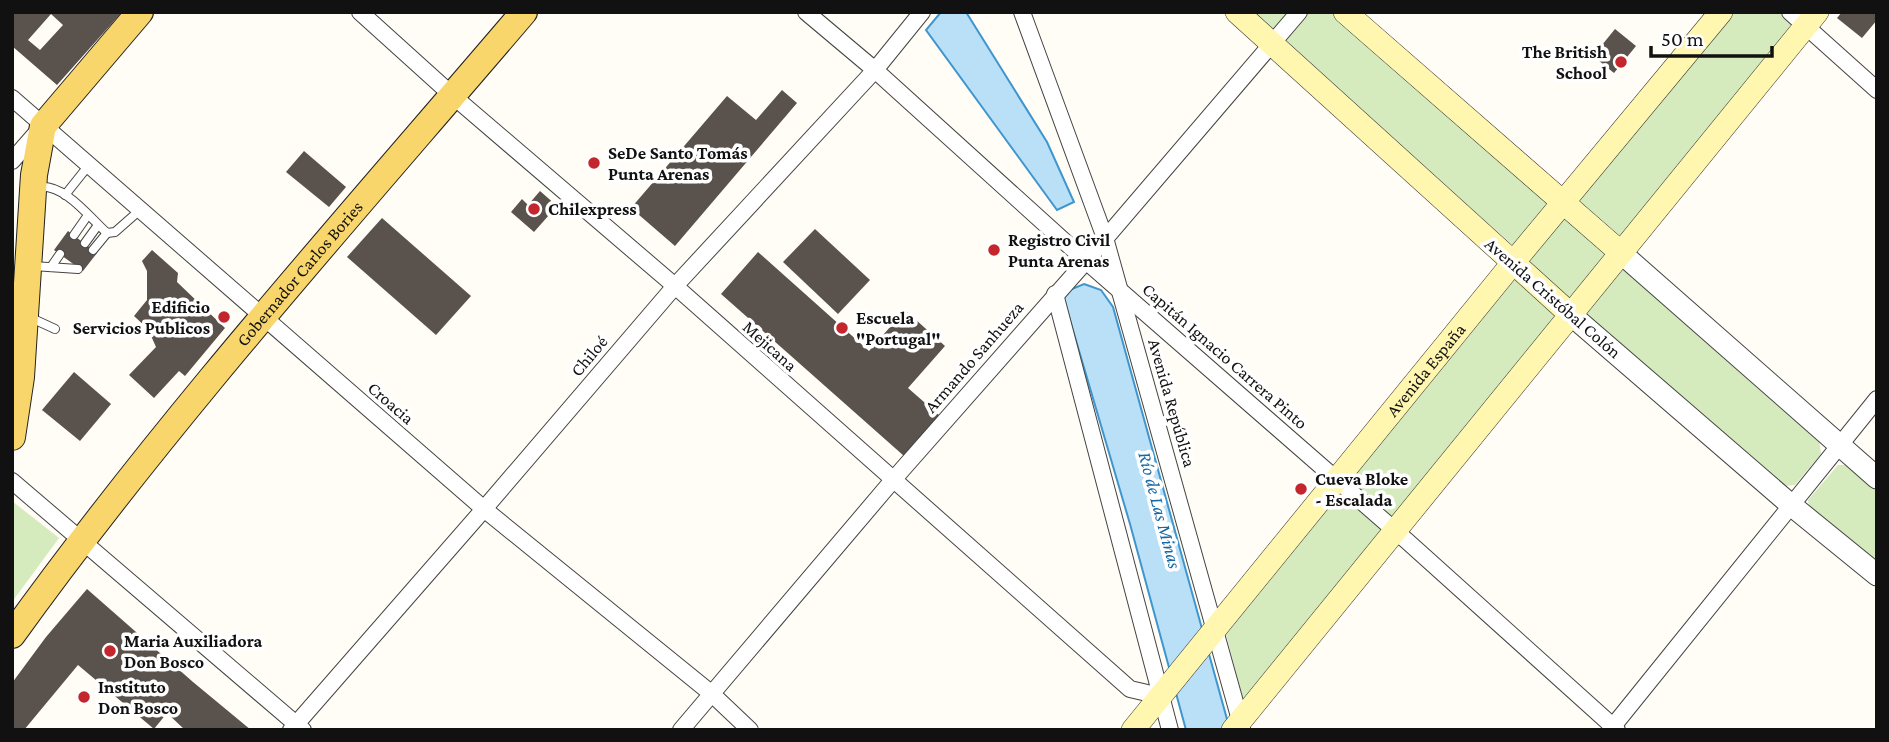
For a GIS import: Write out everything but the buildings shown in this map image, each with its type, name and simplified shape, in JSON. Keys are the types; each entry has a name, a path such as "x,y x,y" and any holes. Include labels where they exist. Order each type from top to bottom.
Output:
{"main road":[{"path":"12,436 19,320 40,267 33,190 43,126 140,12"},
{"name":"Gobernador Carlos Bories","path":"12,635 81,540 263,317 524,12"},
{"name":"Avenida Cristóbal Colón","path":"1237,12 1570,314"},
{"path":"1345,12 1620,252"},
{"name":"Avenida España","path":"1133,730 1721,12"},
{"path":"1237,728 1620,252 1804,17"}],"street":[{"name":"Mejicana","path":"360,12 453,96 675,286 1130,689 1164,691"},
{"name":"Capitán Ignacio Carrera Pinto","path":"806,12 875,70 1122,293 1396,531 1613,729"},
{"name":"Chiloé","path":"297,728 675,286 875,70 922,12"},
{"name":"Avenida República","path":"1022,12 1105,238 1122,293 1237,728"},
{"name":"Armando Sanhueza","path":"681,730 1299,12"},
{"path":"1804,17 1877,90"},
{"name":"Croacia","path":"12,98 484,509 712,694 750,730"},
{"path":"12,161 43,126"},
{"path":"1620,252 1877,478"},
{"path":"1055,294 1164,691 1170,730"},
{"name":"Avenida Cristóbal Colón","path":"1570,314 1791,505 1877,575"},
{"path":"1613,729 1877,399"},
{"path":"12,481 297,728"}],"lane":[{"path":"65,195 89,166"},
{"path":"33,190 47,186 65,195 107,233"},
{"path":"93,250 107,233 116,232 140,210"},
{"path":"74,235 88,215"},
{"path":"85,243 97,225"},
{"path":"40,267 60,254"},
{"path":"40,267 67,265 78,269"},
{"path":"19,320 55,329"}],"green space":[{"path":"1247,12 1345,12 1556,200 1516,248"},
{"path":"1732,12 1808,12 1244,703 1225,631"},
{"path":"1615,266 1624,268 1819,439 1821,454 1795,485 1783,486 1586,314 1585,306"},
{"path":"1838,465 1852,465 1877,487 1877,569 1810,511 1808,500"},
{"path":"12,501 59,538 12,602"}],"water":[{"path":"941,12 966,12 1047,142 1074,202 1057,210 926,30"},
{"name":"Río de Las Minas","path":"1084,284 1101,290 1113,307 1230,730 1186,730 1130,524 1062,293"}],"place":[{"name":"The British School","path":"1621,62"},
{"name":"SeDe Santo Tomás Punta Arenas","path":"594,163"},
{"name":"Chilexpress","path":"534,209"},
{"name":"Registro Civil Punta Arenas","path":"994,250"},
{"name":"Edificio Servicios Publicos","path":"224,317"},
{"name":"Escuela \"Portugal\"","path":"842,328"},
{"name":"Cueva Bloke - Escalada","path":"1301,489"},
{"name":"Maria Auxiliadora Don Bosco","path":"110,651"},
{"name":"Instituto Don Bosco","path":"84,697"}]}
